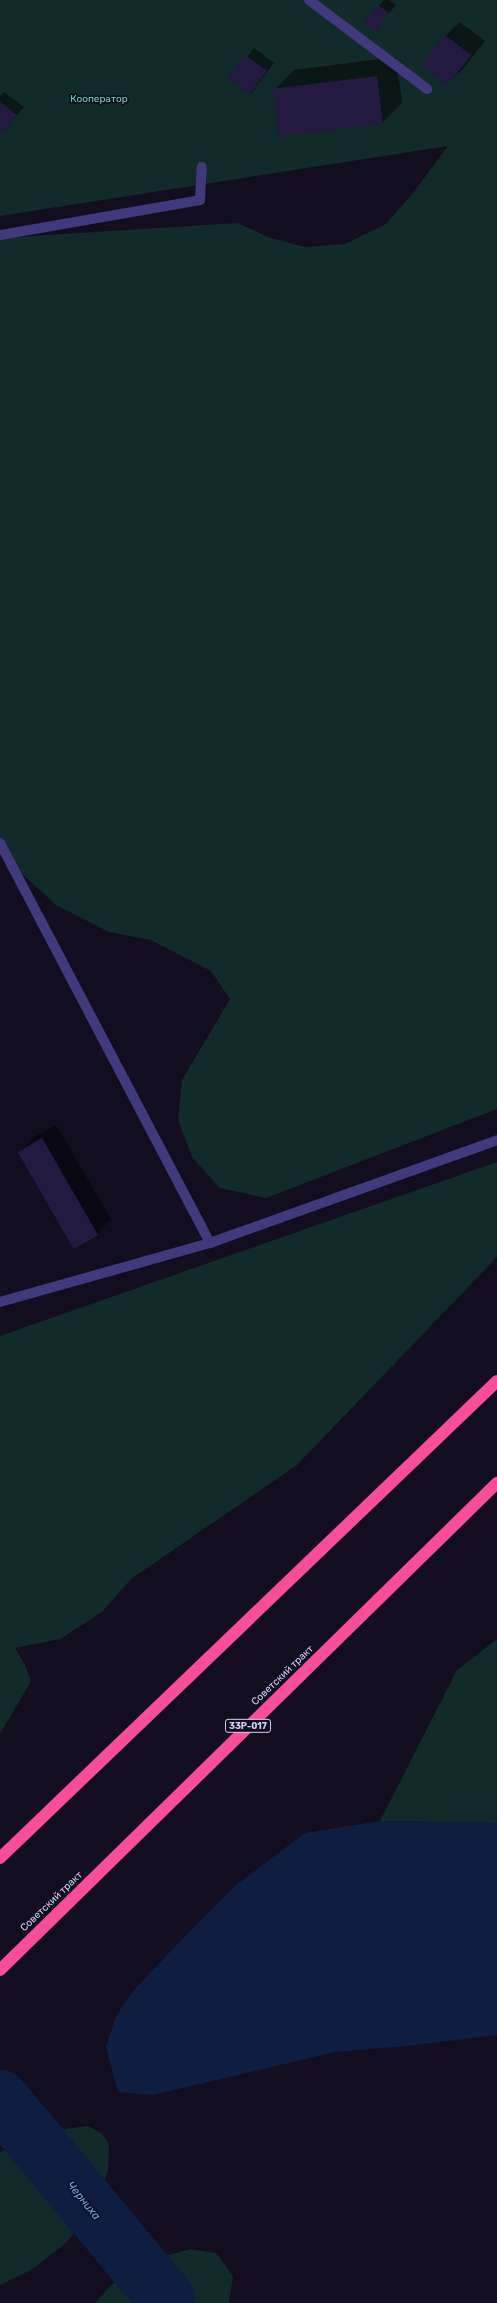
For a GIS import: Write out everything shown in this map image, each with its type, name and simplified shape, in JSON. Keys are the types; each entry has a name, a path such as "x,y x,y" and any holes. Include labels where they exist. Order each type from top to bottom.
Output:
{"highway":[{"path":"0,1858 497,1381"},
{"name":"Советский тракт","path":"0,1970 497,1483"}],"street":[{"path":"309,0 427,89"},
{"path":"0,235 200,200 202,167"},
{"path":"0,843 210,1243"},
{"path":"0,1302 210,1243 497,1140"}],"green space":[{"name":"Кооператор","path":"0,0 497,0 497,1109 266,1198 220,1188 192,1157 178,1120 182,1080 230,999 211,971 151,940 109,932 56,905 7,860 0,846 0,238 237,223 268,237 304,247 345,244 386,224 413,193 448,146 0,216"},
{"path":"497,1162 497,1257 297,1465 131,1579 102,1612 60,1639 15,1648 24,1663 31,1681 0,1734 0,1336"},
{"path":"497,1639 497,1823 380,1821 457,1670"},
{"path":"88,2126 101,2133 109,2144 108,2171 92,2209 66,2243 31,2270 0,2285 0,2152 49,2131"},
{"path":"190,2249 216,2253 233,2276 229,2303 95,2303 112,2284 149,2261"}],"water":[{"path":"380,1821 497,1823 497,2035 407,2046 335,2052 153,2095 118,2092 106,2047 116,2016 133,1991 166,1956 236,1885 305,1833"}],"building":[{"path":"378,5 389,13 375,32 364,22"},
{"path":"445,35 471,55 448,85 422,65"},
{"path":"245,55 267,71 250,94 228,78"},
{"path":"377,76 383,124 279,136 273,89"},
{"path":"0,102 17,115 2,134 0,132"},
{"path":"42,1138 98,1235 74,1249 18,1152"}],"waterway":[{"name":"Черниха","path":"0,2099 165,2298 166,2303"}]}
